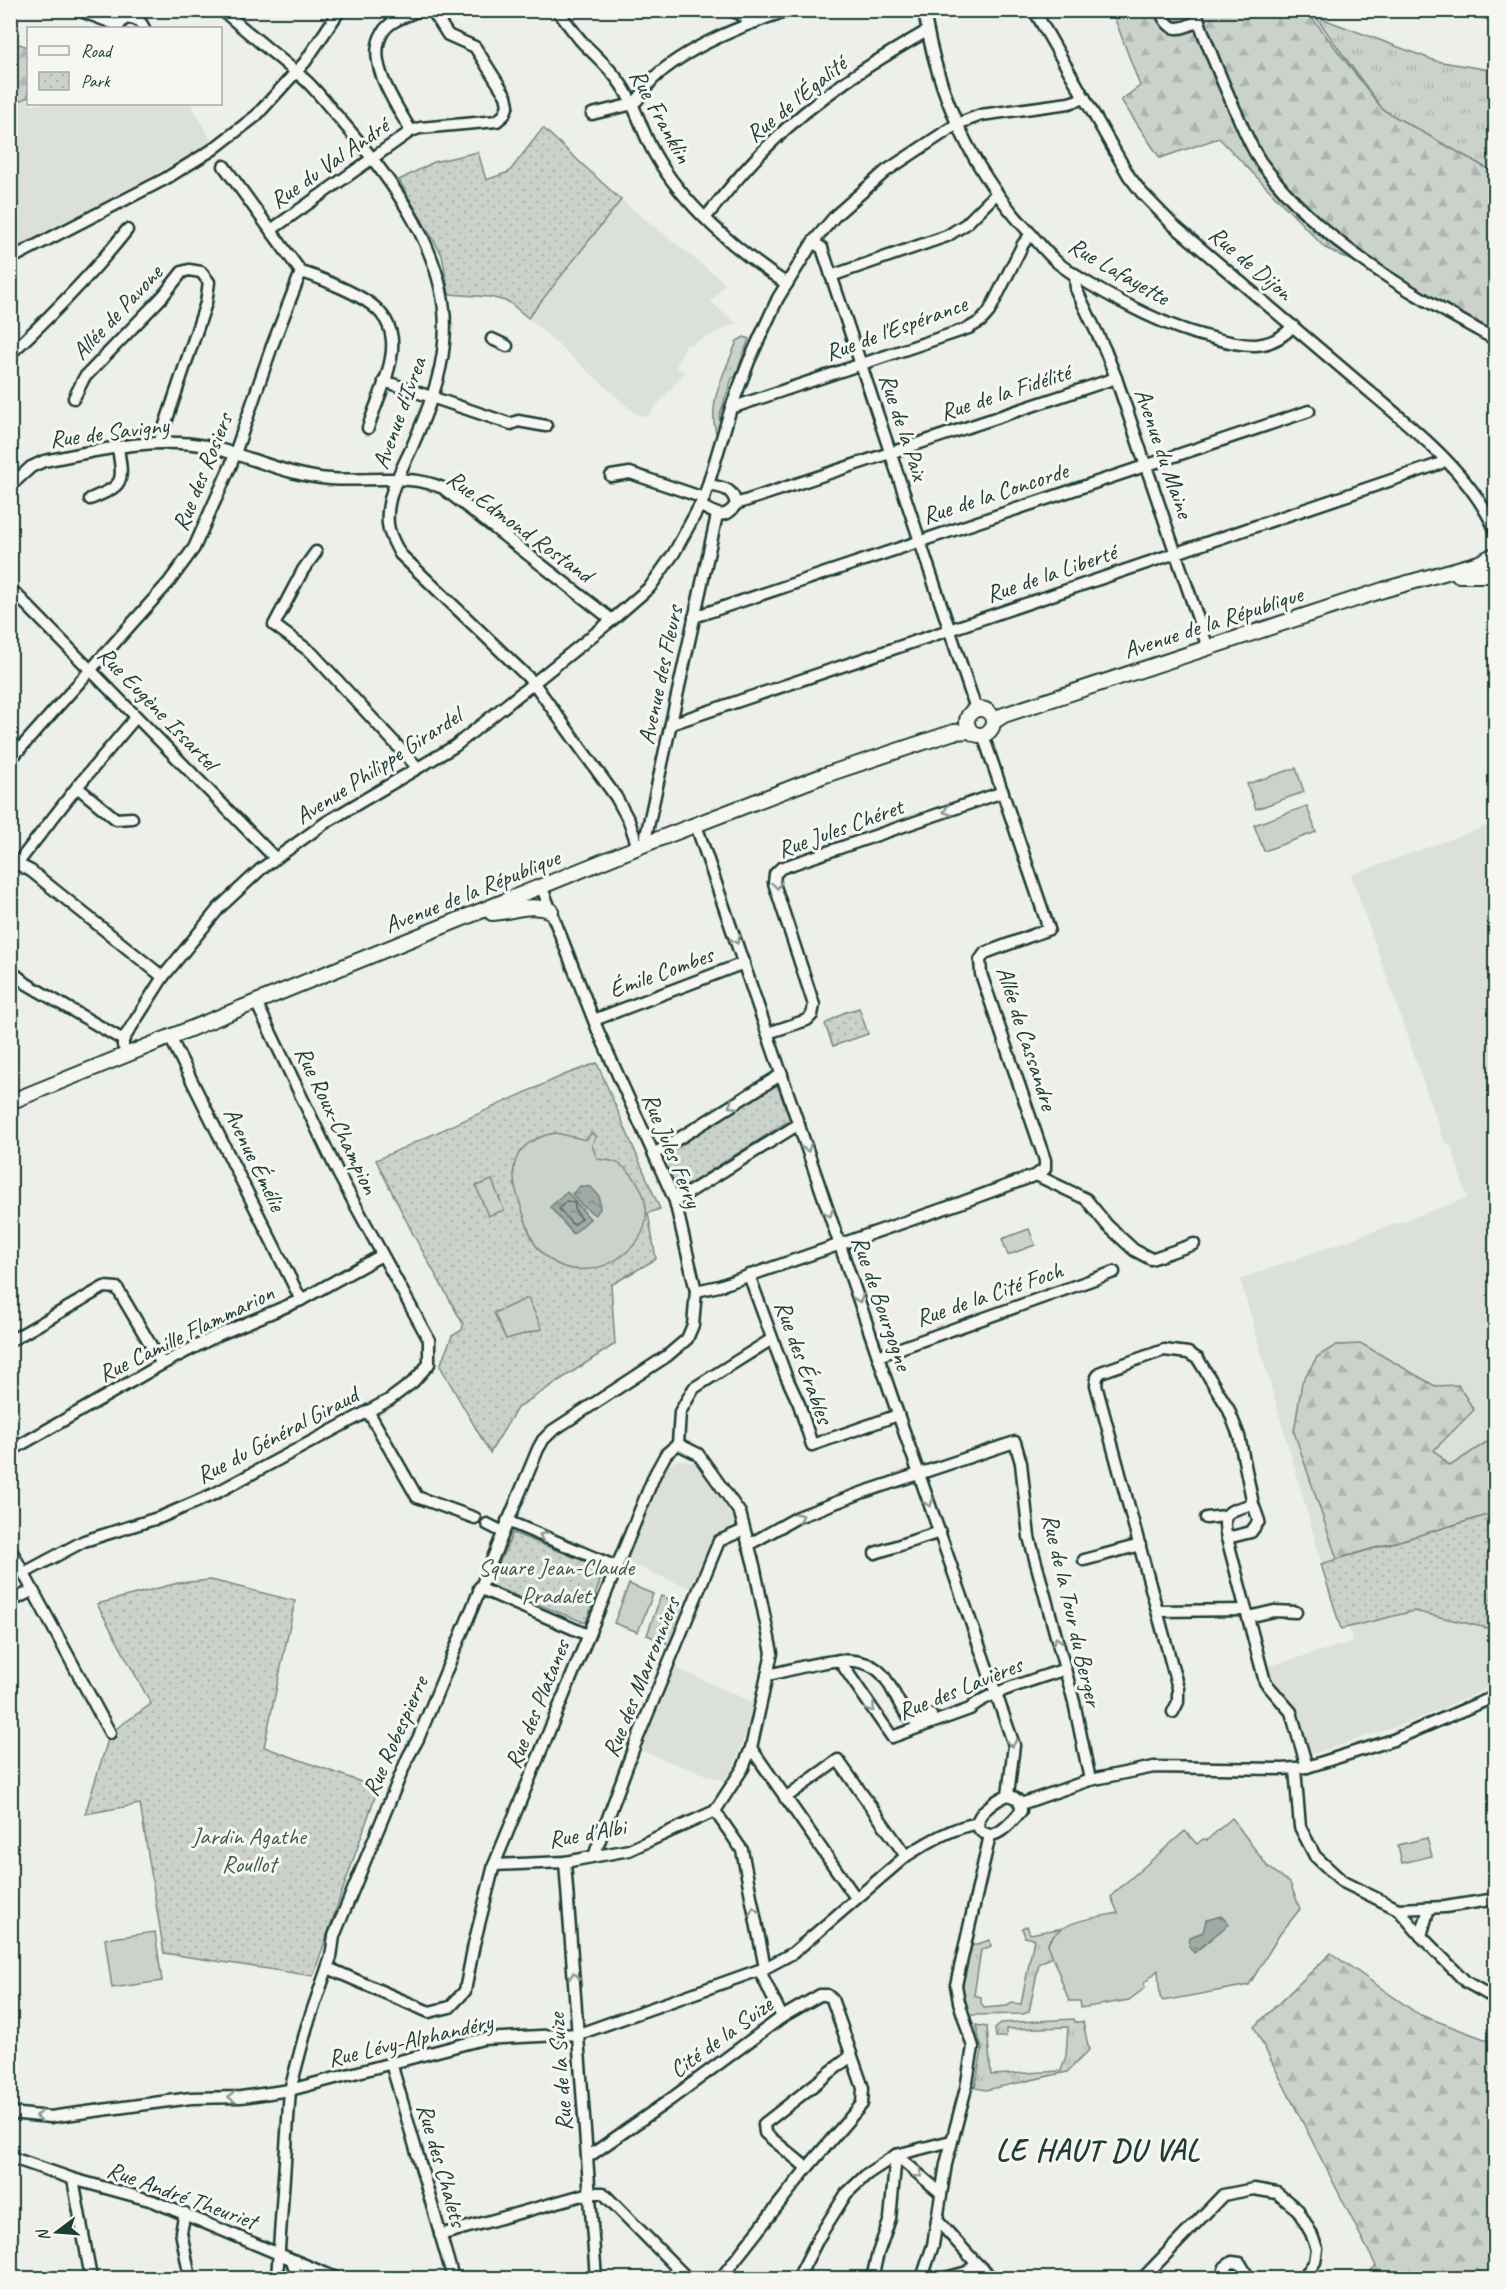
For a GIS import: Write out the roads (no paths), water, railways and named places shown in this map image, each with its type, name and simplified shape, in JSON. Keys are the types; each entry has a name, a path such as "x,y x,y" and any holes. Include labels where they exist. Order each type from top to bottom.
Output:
{"main road":[{"name":"Avenue de la République","path":"996,717 1383,590 1479,563 1496,554"},
{"name":"Avenue de la République","path":"1436,576 1496,575"},
{"path":"975,707 996,717 984,738 976,735 968,727 969,715 975,707"},
{"name":"Avenue de la République","path":"10,1102 644,845 825,775 968,727"},
{"path":"478,914 502,913 531,907 543,907 550,911"}],"street":[{"path":"78,10 118,27 123,20 132,18 141,22 144,27"},
{"name":"Avenue d'Ivrea","path":"222,10 304,79 373,157 422,237 436,271 444,303 445,343 432,397 391,495 388,523 400,554 533,682 616,797 644,845"},
{"path":"10,259 165,179 212,150 256,116 297,73 320,44 340,10"},
{"name":"Rue du Val André","path":"411,131 380,73 377,51 382,32 395,20 419,10"},
{"name":"Rue du Val André","path":"271,230 411,131 420,128 497,121 504,115 508,105 506,96 475,47 448,35 432,10"},
{"name":"Rue Franklin","path":"558,10 582,41 607,65 633,104 649,144 664,169 706,217 757,264 787,284"},
{"path":"731,10 756,22"},
{"path":"592,114 633,104 653,79 677,61 706,44 756,22 791,10"},
{"name":"Rue Lafayette","path":"924,10 927,31 940,77 957,124 977,165 997,193 1057,262 1137,310 1174,326 1219,340 1265,345 1273,343 1293,326"},
{"name":"Rue de Dijon","path":"1034,10 1129,176 1142,193 1172,224 1293,326 1445,460 1491,515 1496,532"},
{"path":"1160,10 1168,25 1176,29 1185,28 1197,16 1215,65 1262,164 1294,203 1345,248 1400,287 1496,340"},
{"name":"Rue de l'Égalité","path":"706,217 769,144 803,114 838,87 927,31"},
{"name":"Avenue Philippe Girardel","path":"123,1040 163,977 219,908 275,858 417,767 455,746 650,587 662,572 703,502 710,485 731,408 749,361 778,298 825,226 861,191 914,151 957,124 981,115 1069,103 1085,98"},
{"path":"224,166 301,272 358,294 372,303 382,314 393,343 391,358 368,428"},
{"path":"805,255 830,270 947,236 966,224 997,193"},
{"path":"10,354 69,297 127,230"},
{"name":"Rue de l'Espérance","path":"731,408 969,328 981,321 989,312 1023,244 1031,234"},
{"name":"Rue de la Paix","path":"813,242 822,248 830,270 975,707"},
{"name":"Allée de Pavone","path":"74,398 84,378 163,296 182,272 189,270 201,272 208,282 206,303 159,442"},
{"name":"Rue des Rosiers","path":"10,760 186,561 194,548 235,455 272,346 301,272"},
{"name":"Avenue du Maine","path":"1075,274 1076,289 1116,378 1208,648"},
{"path":"492,339 507,346"},
{"name":"Rue de la Fidélité","path":"736,504 1116,378"},
{"path":"384,381 511,424 518,420 546,426"},
{"name":"Rue de la Concorde","path":"694,617 1309,411"},
{"name":"Rue de Savigny","path":"10,486 31,467 44,461 159,442 206,446 295,474 330,479 398,478"},
{"path":"90,499 113,489 121,480 118,448"},
{"name":"Rue de la Liberté","path":"671,724 1439,464 1445,460"},
{"path":"611,476 630,473 703,502 717,515 729,513 736,504 734,494 728,488 710,485"},
{"name":"Rue Edmond Rostand","path":"398,478 443,489 612,620"},
{"name":"Avenue des Fleurs","path":"644,845 717,515"},
{"path":"316,552 303,570 274,625 312,653 417,767"},
{"name":"Rue Eugène Issartel","path":"10,588 275,858"},
{"path":"136,717 14,865 31,871 163,977"},
{"path":"984,738 1003,792"},
{"path":"77,787 116,819 132,818"},
{"name":"Allée de Cassandre","path":"1003,792 1049,929 985,953 980,960 981,974 1045,1160 1041,1172"},
{"name":"Rue Jules Chéret","path":"768,1033 807,1020 812,1015 814,1005 774,883 775,874 781,868 1003,792"},
{"name":"Rue de Bourgogne","path":"696,825 898,1415 1014,1745 1008,1795"},
{"name":"Rue Jules Ferry","path":"542,888 594,1020 675,1202 696,1291"},
{"name":"Émile Combes","path":"594,1020 744,963"},
{"path":"10,970 27,984 123,1040 127,1054"},
{"name":"Rue Roux-Champion","path":"256,1002 339,1175 382,1255"},
{"name":"Avenue Émélie","path":"171,1037 301,1300"},
{"path":"654,1155 782,1074"},
{"path":"675,1202 799,1124"},
{"path":"696,1291 719,1286 951,1207 1041,1172 1086,1199 1107,1225 1134,1250 1151,1258 1194,1244"},
{"name":"Rue Camille Flammarion","path":"10,1451 162,1364 218,1335 301,1300 382,1255"},
{"name":"Rue du Général Giraud","path":"24,1573 84,1541 161,1517 214,1494 389,1400 413,1382 429,1364 429,1340 382,1255"},
{"name":"Rue de la Cité Foch","path":"878,1356 1114,1272"},
{"name":"Rue des Érables","path":"749,1275 799,1404 812,1445 898,1415"},
{"path":"10,1341 104,1287 117,1287 162,1364"},
{"name":"Rue Robespierre","path":"277,2278 290,2090 307,2026 328,1968 337,1928 404,1765 418,1740 507,1521 543,1440 552,1431 667,1356 687,1339 693,1325 696,1291"},
{"path":"772,1339 694,1388 680,1412 678,1444 698,1454 740,1513 772,1653 751,1748 743,1768 715,1811 742,1850 762,1970 782,2017"},
{"path":"1173,1712 1178,1702 1178,1688 1096,1385 1097,1377 1101,1372 1164,1350 1188,1353 1198,1359 1228,1408 1239,1436 1253,1504 1259,1521 1251,1532 1227,1538"},
{"path":"368,1411 417,1497 475,1518"},
{"name":"Rue de la Tour du Berger","path":"748,1545 798,1517 861,1493 1015,1442 1021,1463 1029,1538 1065,1669 1090,1780"},
{"name":"Rue des Platanes","path":"328,1968 429,2012 450,2007 465,1991 494,1865 655,1474 666,1454 678,1444"},
{"path":"1253,1504 1230,1511 1225,1516 1223,1524 1265,1682 1291,1712 1307,1767"},
{"path":"1206,1518 1225,1516"},
{"path":"507,1521 617,1567"},
{"path":"487,1524 503,1532"},
{"name":"Rue des Marronniers","path":"594,1857 634,1747 719,1541 744,1530"},
{"path":"875,1553 940,1532"},
{"path":"1084,1560 1140,1545"},
{"path":"10,1548 110,1733"},
{"path":"479,1588 588,1635"},
{"path":"10,1602 33,1590"},
{"path":"1157,1611 1296,1612"},
{"path":"767,1675 839,1660 862,1661 881,1672 895,1692 907,1716 913,1720 969,1702 974,1704"},
{"name":"Rue des Lavières","path":"839,1660 891,1737 970,1709 974,1704 996,1694 1065,1669"},
{"path":"1021,1804 1090,1780 1154,1767 1295,1769 1307,1767 1393,1740 1496,1696"},
{"path":"751,1748 856,1898"},
{"path":"785,1798 838,1760 906,1856"},
{"path":"1295,1769 1300,1827 1315,1856 1343,1882 1398,1909 1466,1982 1496,1999"},
{"path":"922,2278 933,2245 951,2141 966,2088 973,2047 956,1985 990,1835 1009,1824 1021,1811 1021,1804 1017,1799 1008,1795 986,1809 978,1819 979,1828 990,1835"},
{"name":"Rue d'Albi","path":"494,1865 565,1862 629,1850 715,1811"},
{"name":"Rue Lévy-Alphandéry","path":"10,2113 50,2117 191,2098 241,2097 290,2090 483,2039 579,2034 762,1970 793,1953 906,1856 926,1844 979,1823"},
{"name":"Rue de la Suize","path":"565,1862 596,2278"},
{"path":"1398,1909 1445,1907 1496,1899"},
{"path":"1421,1936 1429,1908"},
{"name":"Cité de la Suize","path":"588,2157 782,2017 820,1995 827,1995 832,1999 863,2088 862,2104 807,2168 721,2278"},
{"path":"807,2168 765,2133 764,2124 851,2056"},
{"name":"Rue des Chalets","path":"391,2063 453,2278"},
{"path":"798,2278 819,2237 846,2194 867,2174 896,2155 951,2141"},
{"path":"896,2155 941,2193"},
{"path":"872,2278 890,2219 896,2155"},
{"name":"Rue André Theuriet","path":"10,2157 73,2179 153,2201 336,2278"},
{"path":"73,2179 91,2278"},
{"path":"1143,2278 1223,2195 1254,2189 1277,2193 1298,2210 1317,2249 1315,2262 1303,2278"},
{"path":"440,2235 590,2193 603,2193 687,2278"},
{"path":"185,2213 181,2232 190,2278"},
{"path":"937,2220 992,2278"},
{"path":"292,2260 297,2278"},
{"path":"1226,2278 1223,2273 1225,2267 1232,2262 1240,2263 1249,2278"},
{"path":"945,2278 967,2272 976,2263"}],"water":[{"path":"580,1186 591,1187 599,1196 600,1209 595,1215 580,1204 572,1194"},
{"path":"567,1192 590,1219 573,1234 550,1207"},
{"path":"1221,1916 1229,1924 1194,1953 1189,1946 1190,1937 1203,1932 1206,1920"}],"railway":[{"path":"1453,10 1496,19"}],"district":[{"name":"LE HAUT DU VAL","path":"1098,2150"}],"park label":[{"name":"Square Jean-Claude Pradalet","path":"556,1581"},
{"name":"Jardin Agathe Roullot","path":"249,1850"}]}
